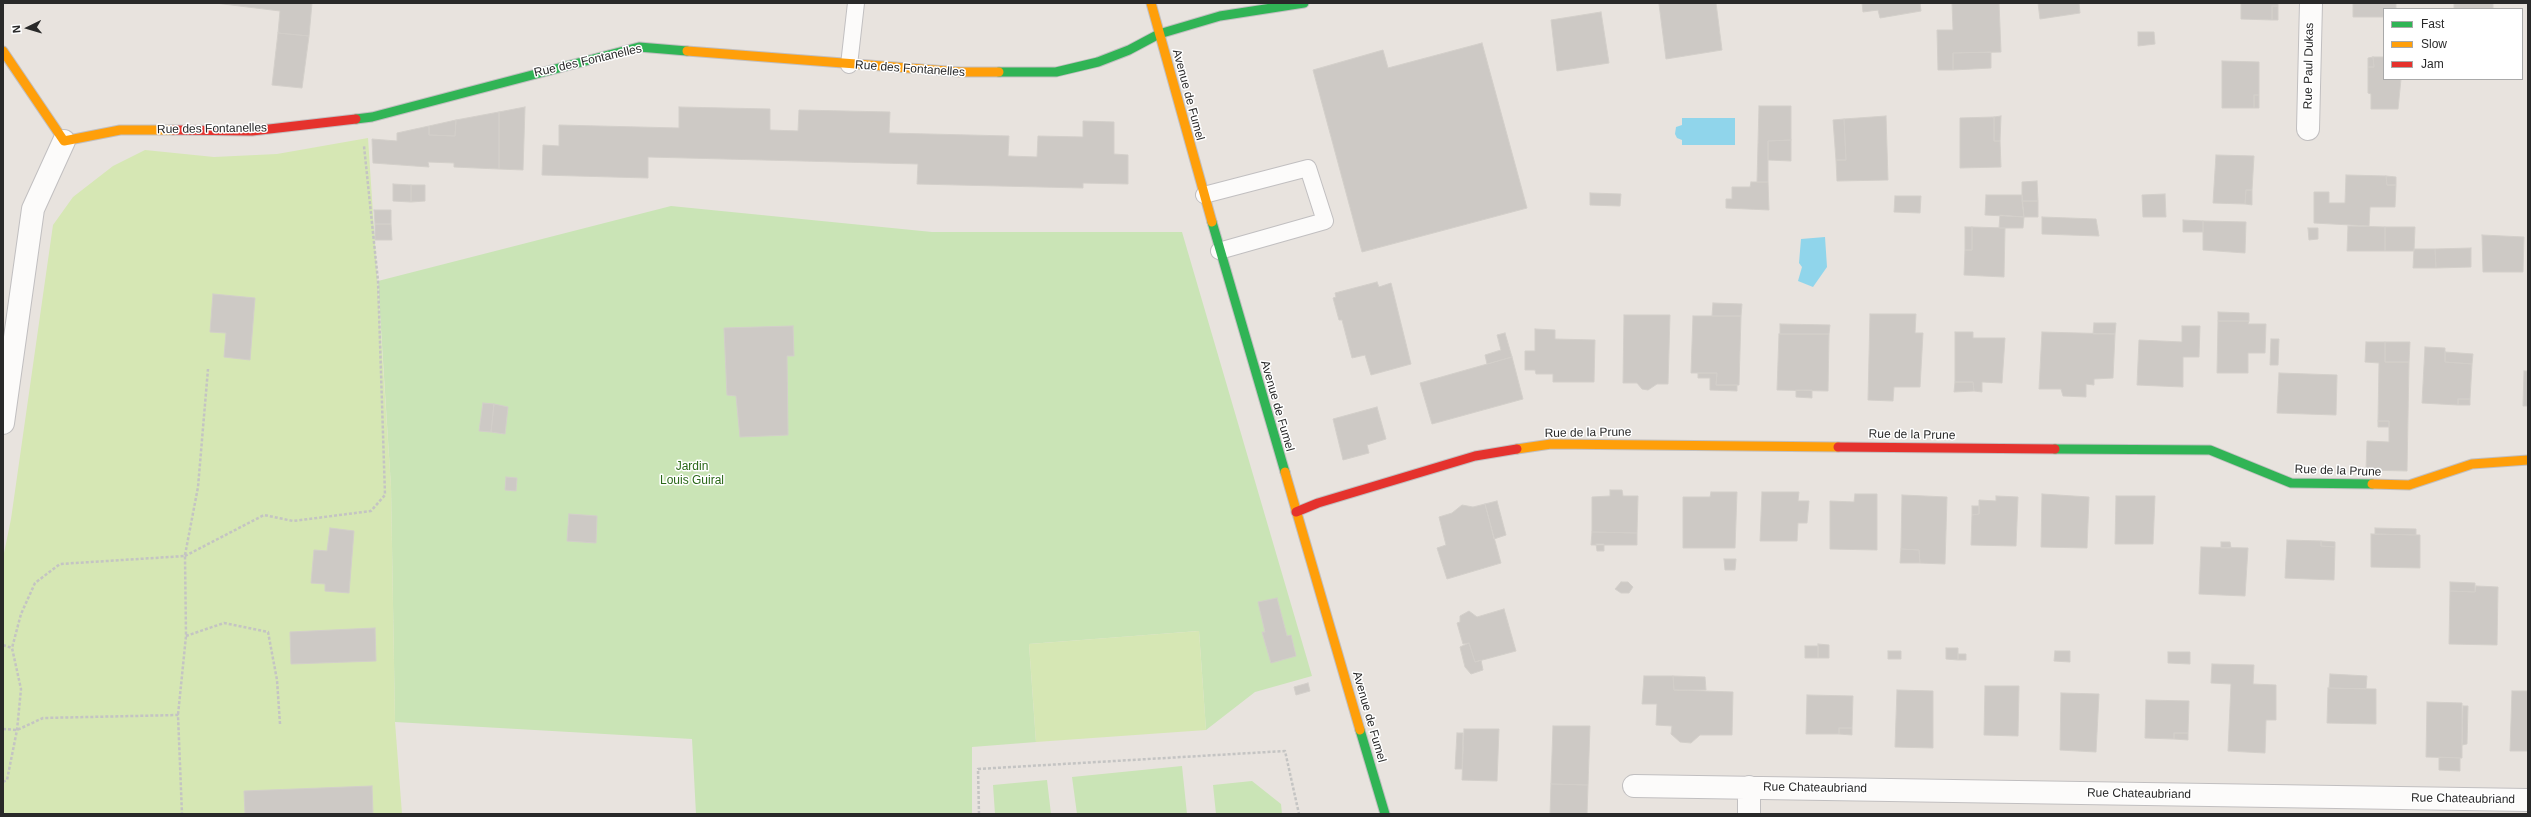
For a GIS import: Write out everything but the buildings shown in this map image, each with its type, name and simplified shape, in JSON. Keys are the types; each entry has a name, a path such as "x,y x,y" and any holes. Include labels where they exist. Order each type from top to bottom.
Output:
{"street":[{"name":"Avenue de Fumel","path":"1151,3 1219,250 1385,814"},
{"name":"Rue des Fontanelles","path":"64,141 120,130 252,131 372,117 639,47 849,65 960,72 1056,72 1098,62 1129,50 1159,34 1220,16 1304,3"},
{"name":"Rue Paul Dukas","path":"2308,129 2311,3"},
{"path":"3,51 64,141 33,209 3,424"},
{"name":"Rue de la Prune","path":"1296,512 1318,503 1475,456 1551,444 2210,450 2291,482 2409,485 2472,464 2528,460"},
{"name":"Rue Chateaubriand","path":"1634,786 2528,800"},
{"name":"Rue Chateaubriand","path":"1749,787 1749,814"}],"lane":[{"path":"849,65 856,3"},
{"path":"1204,195 1308,168 1325,221 1219,250"}],"path":[{"path":"3,782 6,780 17,730 21,689 12,648 21,614 35,583 60,564 185,556 264,515 293,521 371,511 385,495 378,281 364,138 372,117"},
{"path":"182,814 178,715 186,636 185,556 198,487 208,369"},
{"path":"186,636 224,623 268,632 277,680 280,724"},
{"path":"3,646 12,648"},
{"path":"3,729 17,730 42,718 178,715"},
{"path":"979,814 978,769 1285,752 1299,814"}],"green space":[{"path":"368,138 391,487 395,722 402,814 3,814 3,558 11,519 53,225 73,197 113,166 145,150 214,157 277,154"},
{"name":"Jardin Louis Guiral","path":"671,206 932,232 1182,232 1312,676 1255,692 1206,730 1199,631 1029,644 1036,742 972,747 972,814 696,814 692,739 395,722 391,487 378,281"},
{"path":"1199,631 1206,730 1036,742 1029,644"},
{"path":"1182,766 1187,814 1077,814 1072,777"},
{"path":"1047,780 1051,814 995,814 993,785"},
{"path":"1252,781 1281,804 1282,814 1216,814 1213,785"}],"water":[{"path":"1682,118 1735,118 1735,145 1682,145 1682,140 1677,138 1675,134 1676,127 1682,125"},
{"path":"1825,237 1827,267 1813,287 1798,281 1802,267 1799,263 1801,239"}],"traffic: fast":[{"path":"999,72 1056,72 1098,62 1129,50 1159,34 1220,16 1304,3"},
{"path":"356,119 372,117 639,47 687,51"},
{"path":"1212,222 1285,472"},
{"path":"2055,449 2210,450 2291,483 2372,484"},
{"path":"1360,730 1385,814"}],"traffic: slow":[{"path":"1151,3 1212,222"},
{"path":"3,51 64,141 120,130 173,130"},
{"path":"687,51 960,72 999,72"},
{"path":"1517,449 1551,444 1838,447"},
{"path":"2372,484 2409,485 2472,464 2528,460"},
{"path":"1285,472 1360,730"}],"traffic: jam":[{"path":"173,130 252,131 356,119"},
{"path":"1838,447 2055,449"},
{"path":"1296,512 1318,503 1475,456 1517,449"}]}
